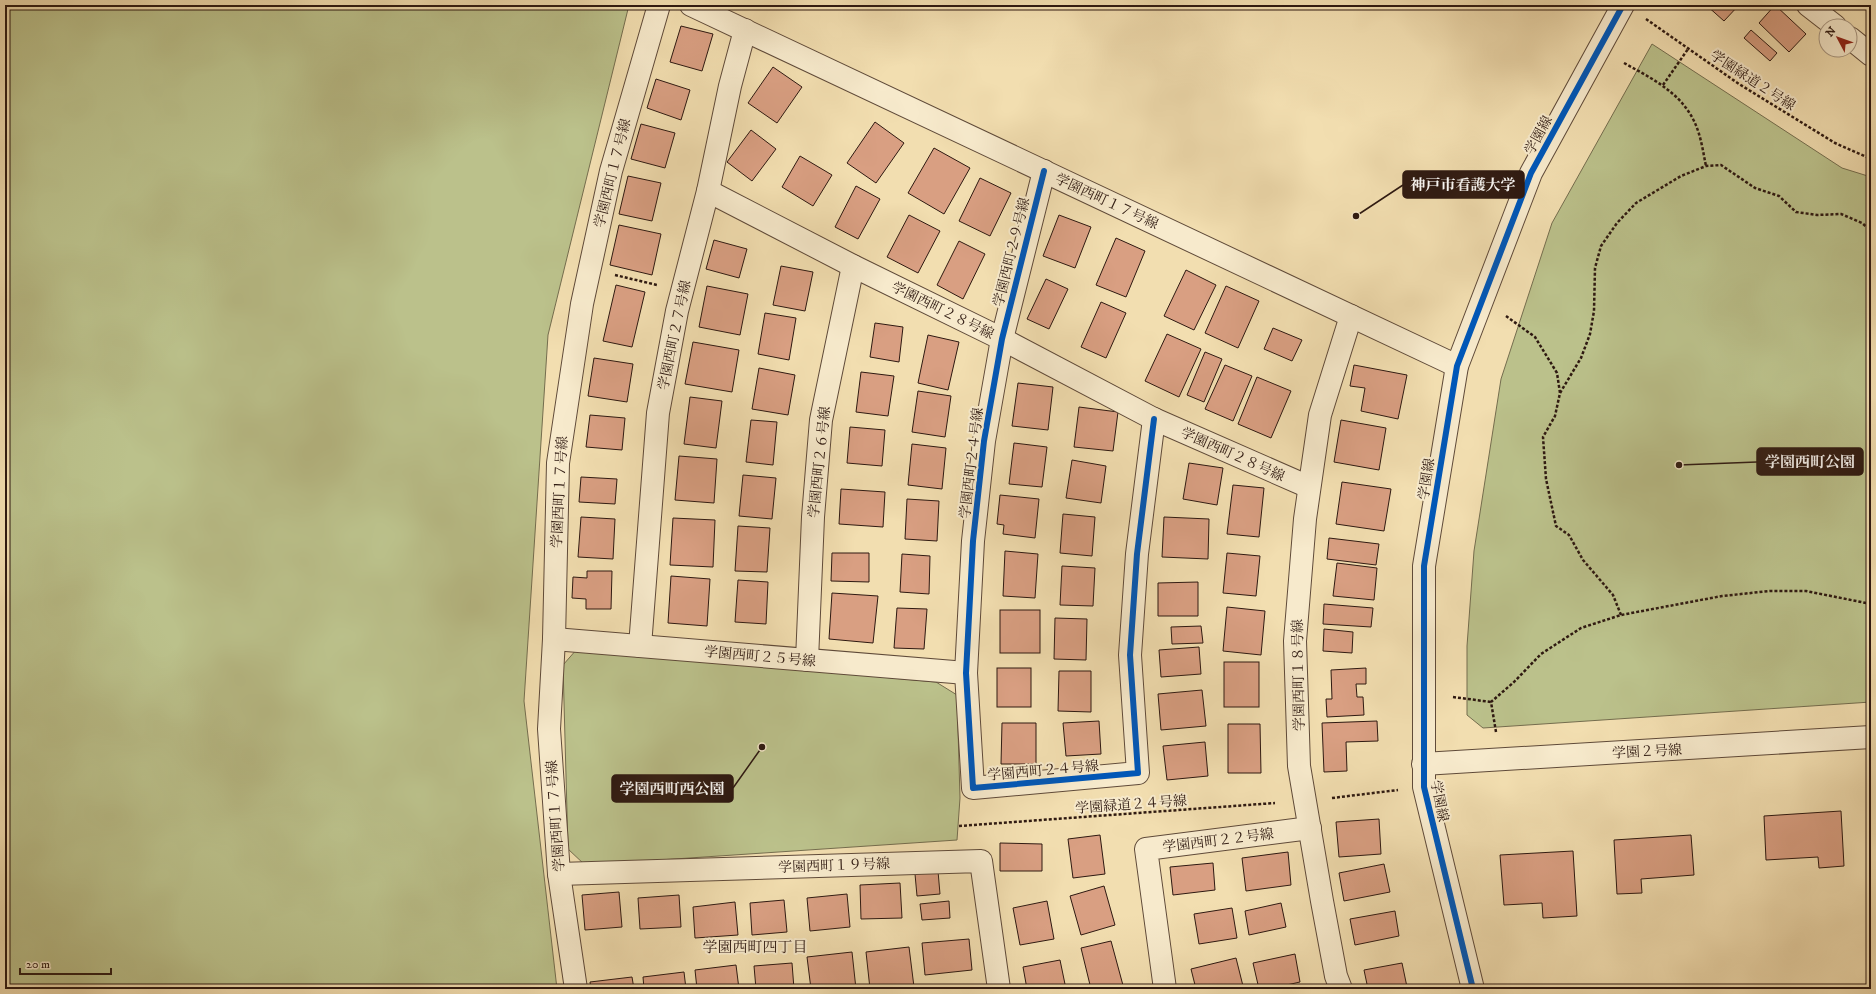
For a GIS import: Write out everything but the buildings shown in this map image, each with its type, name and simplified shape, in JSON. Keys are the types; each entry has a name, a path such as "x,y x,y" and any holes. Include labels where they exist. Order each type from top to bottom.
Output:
{"street":[{"name":"学園西町１７号線","path":"576,989 559,874 549,729 554,639 558,463 582,304 589,269 611,171 659,5"},
{"name":"学園西町１７号線","path":"691,5 1457,366"},
{"name":"学園線","path":"1473,989 1424,787 1424,566 1457,366 1531,173 1623,5"},
{"path":"1808,5 1824,18"},
{"name":"学園西町２７号線","path":"640,646 658,413 676,311 708,191 730,86 745,30"},
{"path":"1858,44 1871,55"},
{"name":"学園西町２９号線","path":"1002,339 1044,171"},
{"name":"学園西町２８号線","path":"708,191 853,266 1002,339 1154,419 1309,487"},
{"name":"学園西町２６号線","path":"807,660 813,516 821,420 853,266"},
{"name":"学園西町１８号線","path":"1341,989 1335,969 1299,766 1295,641 1304,519 1320,415 1351,316"},
{"name":"学園西町２４号線","path":"1002,339 984,441 973,541 966,673 973,788 1138,773 1130,655 1137,554 1154,419"},
{"name":"学園西町２５号線","path":"554,639 966,673"},
{"name":"学園２号線","path":"1423,764 1871,737"},
{"name":"学園西町２２号線","path":"1165,989 1146,849 1310,828"},
{"name":"学園西町１９号線","path":"559,874 980,861 999,989"}],"path":[{"path":"1663,85 1688,49"},
{"path":"1624,63 1663,85 1683,105 1694,121 1702,145 1706,166"},
{"path":"1621,615 1613,595 1583,560 1569,535 1556,526 1546,479 1543,437 1555,416 1560,393 1581,358 1590,334 1594,311 1595,268 1601,246 1617,222 1636,203 1659,188 1706,166 1720,165 1754,188 1779,196 1796,212 1817,215 1841,214 1862,223 1871,231"},
{"path":"589,269 682,291"},
{"path":"1506,316 1535,337 1557,373 1560,393"},
{"path":"1453,697 1491,702 1542,654 1581,628 1621,615 1722,596 1770,591 1806,591 1871,604"},
{"path":"1491,702 1496,736"}],"green space":[{"path":"5,5 629,5 548,335 524,701 557,989 5,989"},
{"path":"1652,44 1842,168 1871,177 1871,702 1483,728 1467,715 1467,646 1474,551 1501,379 1552,223"},
{"path":"577,649 936,682 957,695 960,798 957,840 585,865 568,849 563,665"}],"cycle path":[{"path":"1473,989 1424,787 1424,566 1457,366 1531,173 1623,5"},
{"path":"1044,171 1002,339 984,441 973,541 966,673 973,788 1138,773 1130,655 1137,554 1154,419"}],"place":[{"name":"神戸市看護大学","path":"1356,216"},
{"name":"学園西町公園","path":"1679,465"},
{"name":"学園西町西公園","path":"762,747"}],"district":[{"name":"学園西町四丁目","path":"755,947"}]}
